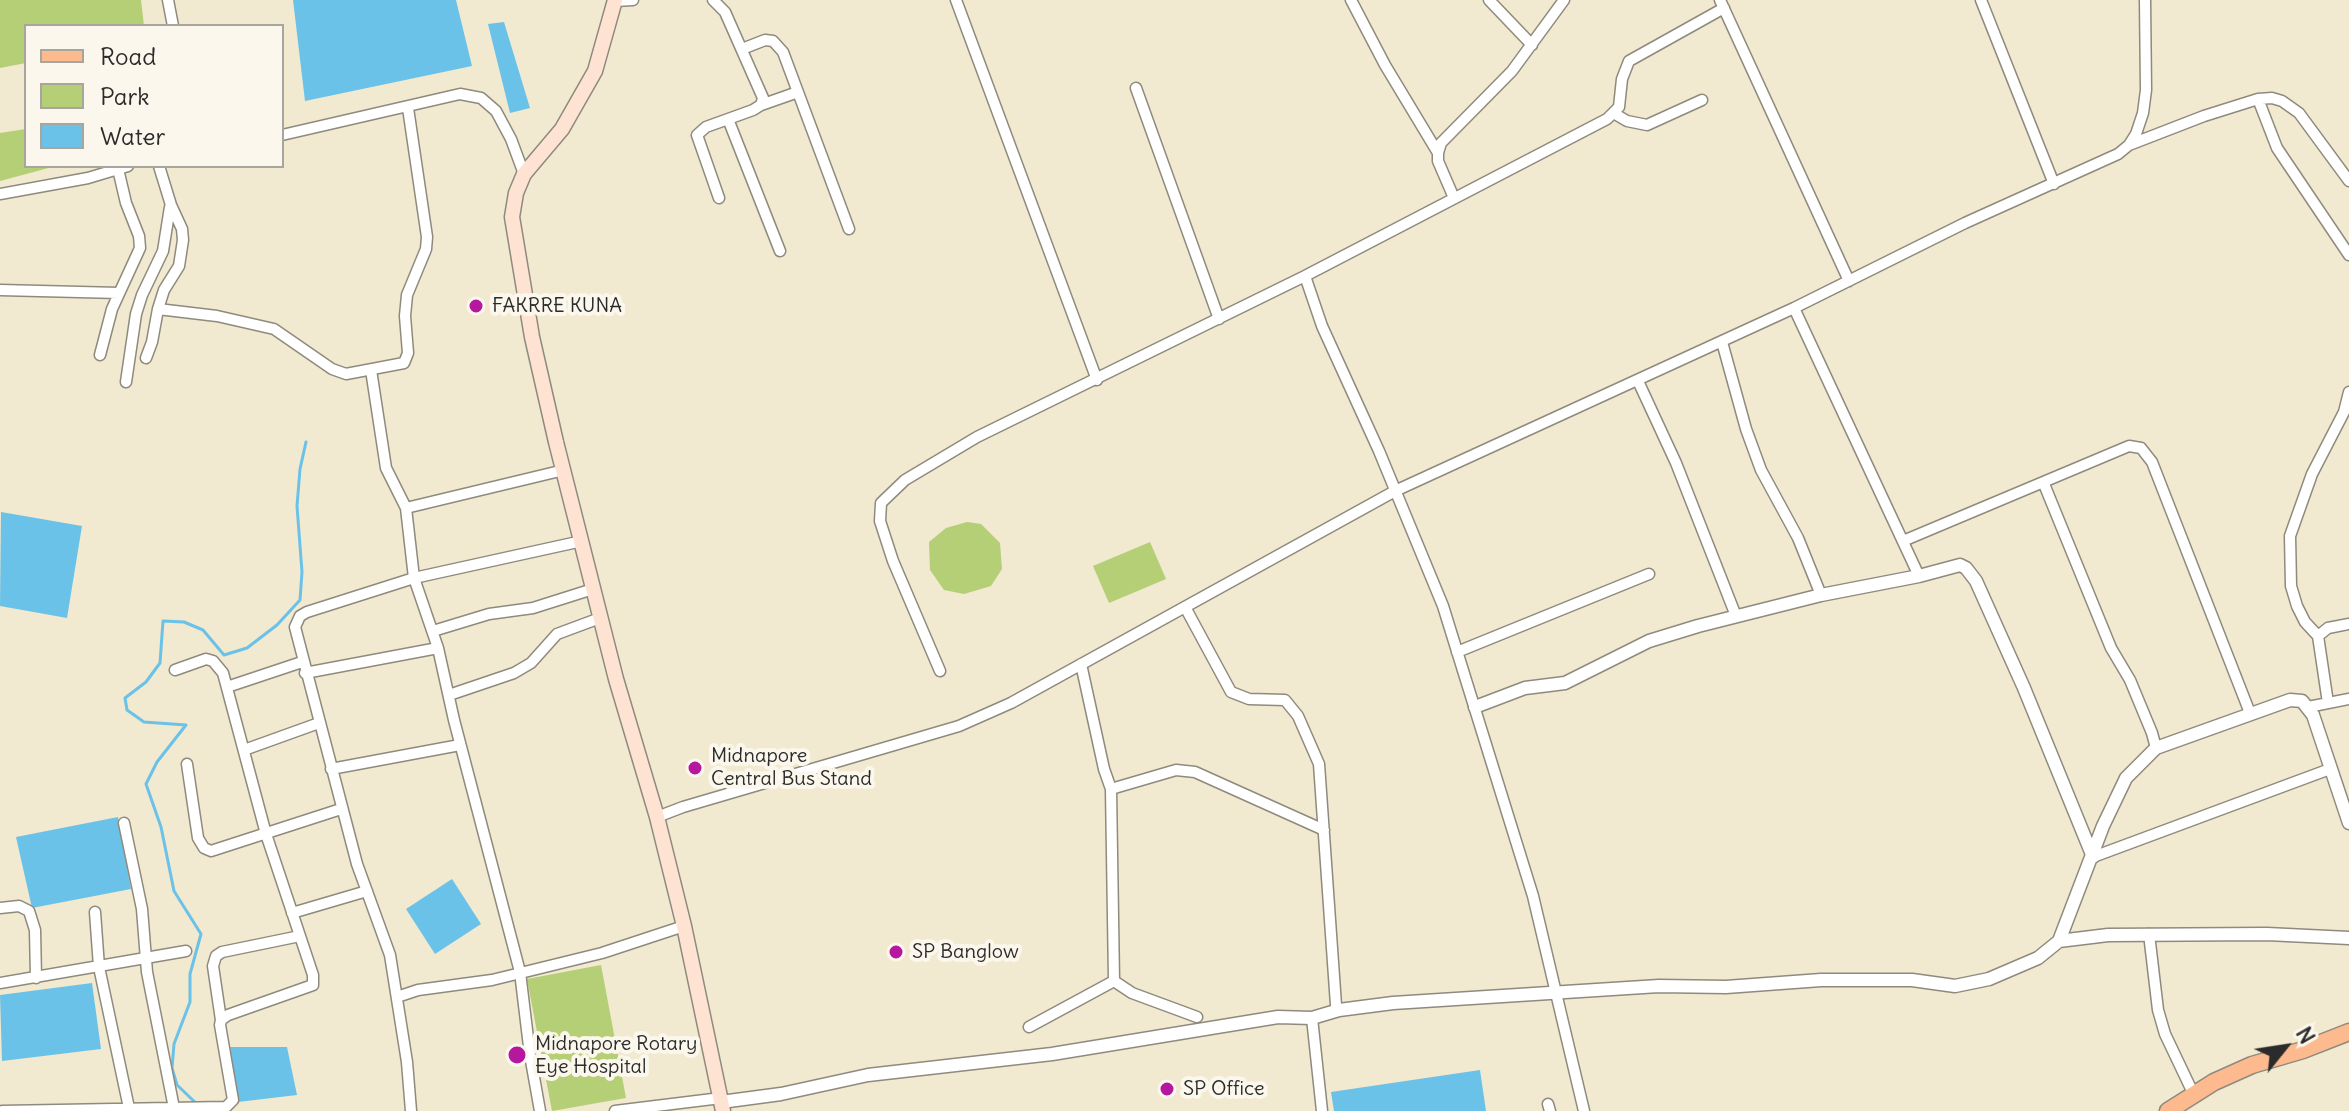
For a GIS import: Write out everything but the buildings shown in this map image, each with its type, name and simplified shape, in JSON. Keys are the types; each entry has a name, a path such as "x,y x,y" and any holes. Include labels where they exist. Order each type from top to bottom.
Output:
{"main road":[{"path":"615,0 595,71 562,129 524,174 516,193 512,217 532,337 600,618 657,817 722,1104"},
{"path":"2168,1111 2214,1082 2252,1065 2349,1032"}],"street":[{"path":"168,0 173,24"},
{"path":"615,0 633,0"},
{"path":"713,0 725,12 761,90 761,105"},
{"path":"956,0 1097,380"},
{"path":"1351,0 1385,65 1438,153 1442,173 1454,198"},
{"path":"1489,0 1532,45"},
{"path":"1438,153 1449,134 1512,71 1564,0"},
{"path":"1981,0 2054,184"},
{"path":"2129,145 2143,113 2146,90 2145,0"},
{"path":"940,671 893,561 880,521 881,503 905,480 977,437 1305,276 1615,114 1619,107 1624,68 1629,61 1722,4 1849,281"},
{"path":"742,49 765,40 779,45 849,229"},
{"path":"1136,88 1219,319"},
{"path":"719,198 697,135 706,127 798,92"},
{"path":"284,135 460,94 481,98 496,111 524,174"},
{"path":"657,817 959,726 1011,703 1395,491 1722,342 1965,223 2118,154 2129,145 2258,99 2272,98 2290,105 2349,181"},
{"path":"2258,99 2277,148 2349,255"},
{"path":"1615,114 1627,121 1647,125 1702,100"},
{"path":"158,309 217,316 274,329 339,372 354,373 398,365 407,359 407,295 426,249 427,225 408,108"},
{"path":"728,119 780,251"},
{"path":"0,194 88,178 120,168"},
{"path":"100,355 107,325 140,248 139,236 126,203 123,168"},
{"path":"146,358 158,309 182,253 182,229 160,168"},
{"path":"126,382 136,314 163,251 171,205"},
{"path":"1305,276 1322,326 1443,606 1533,896 1584,1111"},
{"path":"0,290 119,293"},
{"path":"1794,308 1919,576"},
{"path":"1722,342 1761,470 1798,538 1821,595"},
{"path":"371,370 386,468 406,508 414,578 438,648 460,745 520,972 540,1111"},
{"path":"1638,381 1676,463 1736,616"},
{"path":"2328,703 2318,636 2305,622 2291,586 2290,536 2312,474 2344,412 2349,392"},
{"path":"1903,541 2136,445 2147,453 2250,713"},
{"path":"406,508 564,470"},
{"path":"2044,484 2111,648 2130,680 2156,748"},
{"path":"411,1111 390,955 341,809 295,627 300,616 414,578 582,541"},
{"path":"1475,707 1525,688 1565,683 1649,641 1821,595 1960,565 1976,581 2030,701 2093,857"},
{"path":"1457,652 1649,574"},
{"path":"433,631 489,614 542,606 593,589"},
{"path":"1185,607 1231,692 1249,699 1285,700 1298,716 1319,764 1336,1005 1339,1010"},
{"path":"449,695 514,673 531,663 557,634 600,618"},
{"path":"2318,636 2328,628 2349,624"},
{"path":"227,687 304,667 438,648"},
{"path":"175,670 206,659 213,661 223,673 266,834 313,975 313,985 221,1020"},
{"path":"1081,664 1111,789 1114,981"},
{"path":"2308,707 2349,699"},
{"path":"615,1111 722,1104 868,1075 1052,1054 1278,1017 1312,1018 1339,1010 1393,1003 1659,986 1726,987 1821,980 1912,980 1955,986 1989,979 2038,958 2059,941 2103,826 2126,778 2156,748 2290,700 2302,701 2313,715 2330,769 2345,801 2349,823"},
{"path":"244,750 319,723"},
{"path":"331,769 460,745"},
{"path":"187,764 196,827 204,848 211,851 341,809"},
{"path":"2093,857 2330,769"},
{"path":"1111,789 1176,770 1195,772 1324,830"},
{"path":"124,823 141,900 146,960 174,1108"},
{"path":"292,913 367,891"},
{"path":"0,908 19,906 29,911 35,930 36,978"},
{"path":"95,912 99,967 129,1108"},
{"path":"397,997 418,990 492,980 602,953 684,926"},
{"path":"2059,941 2149,934 2349,938"},
{"path":"2149,934 2158,1010 2165,1034 2194,1095"},
{"path":"2,1111 226,1107 233,1100 213,966 216,956 300,936"},
{"path":"0,983 186,951"},
{"path":"1114,981 1132,993 1197,1017"},
{"path":"1029,1027 1114,981"},
{"path":"1312,1018 1322,1111"}],"green space":[{"path":"0,0 141,0 144,24 24,24 24,63 0,68"},
{"path":"24,129 24,168 49,168 0,181 0,133"},
{"path":"967,522 981,524 1000,543 1002,569 991,586 964,594 944,590 930,570 929,542 946,528"},
{"path":"1150,542 1166,579 1109,603 1093,566"},
{"path":"601,965 626,1098 552,1111 527,979"}],"water":[{"path":"293,0 456,0 472,66 305,101"},
{"path":"504,22 530,108 510,113 488,24"},
{"path":"1,512 82,526 67,618 0,606"},
{"path":"118,817 131,889 32,908 16,837"},
{"path":"452,879 481,924 435,954 406,909"},
{"path":"92,983 101,1049 2,1061 0,995"},
{"path":"230,1047 287,1047 297,1095 238,1102"},
{"path":"1480,1070 1486,1111 1334,1111 1331,1092"}],"waterway":[{"path":"198,1105 177,1085 172,1068 174,1044 190,1002 190,974 201,934 174,891 161,827 146,784 157,762 186,725 144,722 127,710 125,698 146,682 160,663 163,621 184,622 203,630 224,655 247,648 277,625 300,600 302,572 297,506 306,442"}],"place":[{"name":"FAKRRE KUNA","path":"476,306"},
{"name":"Midnapore Central Bus Stand","path":"695,768"},
{"name":"SP Banglow","path":"896,952"},
{"name":"Midnapore Rotary Eye Hospital","path":"517,1055"},
{"name":"SP Office","path":"1167,1089"}]}
